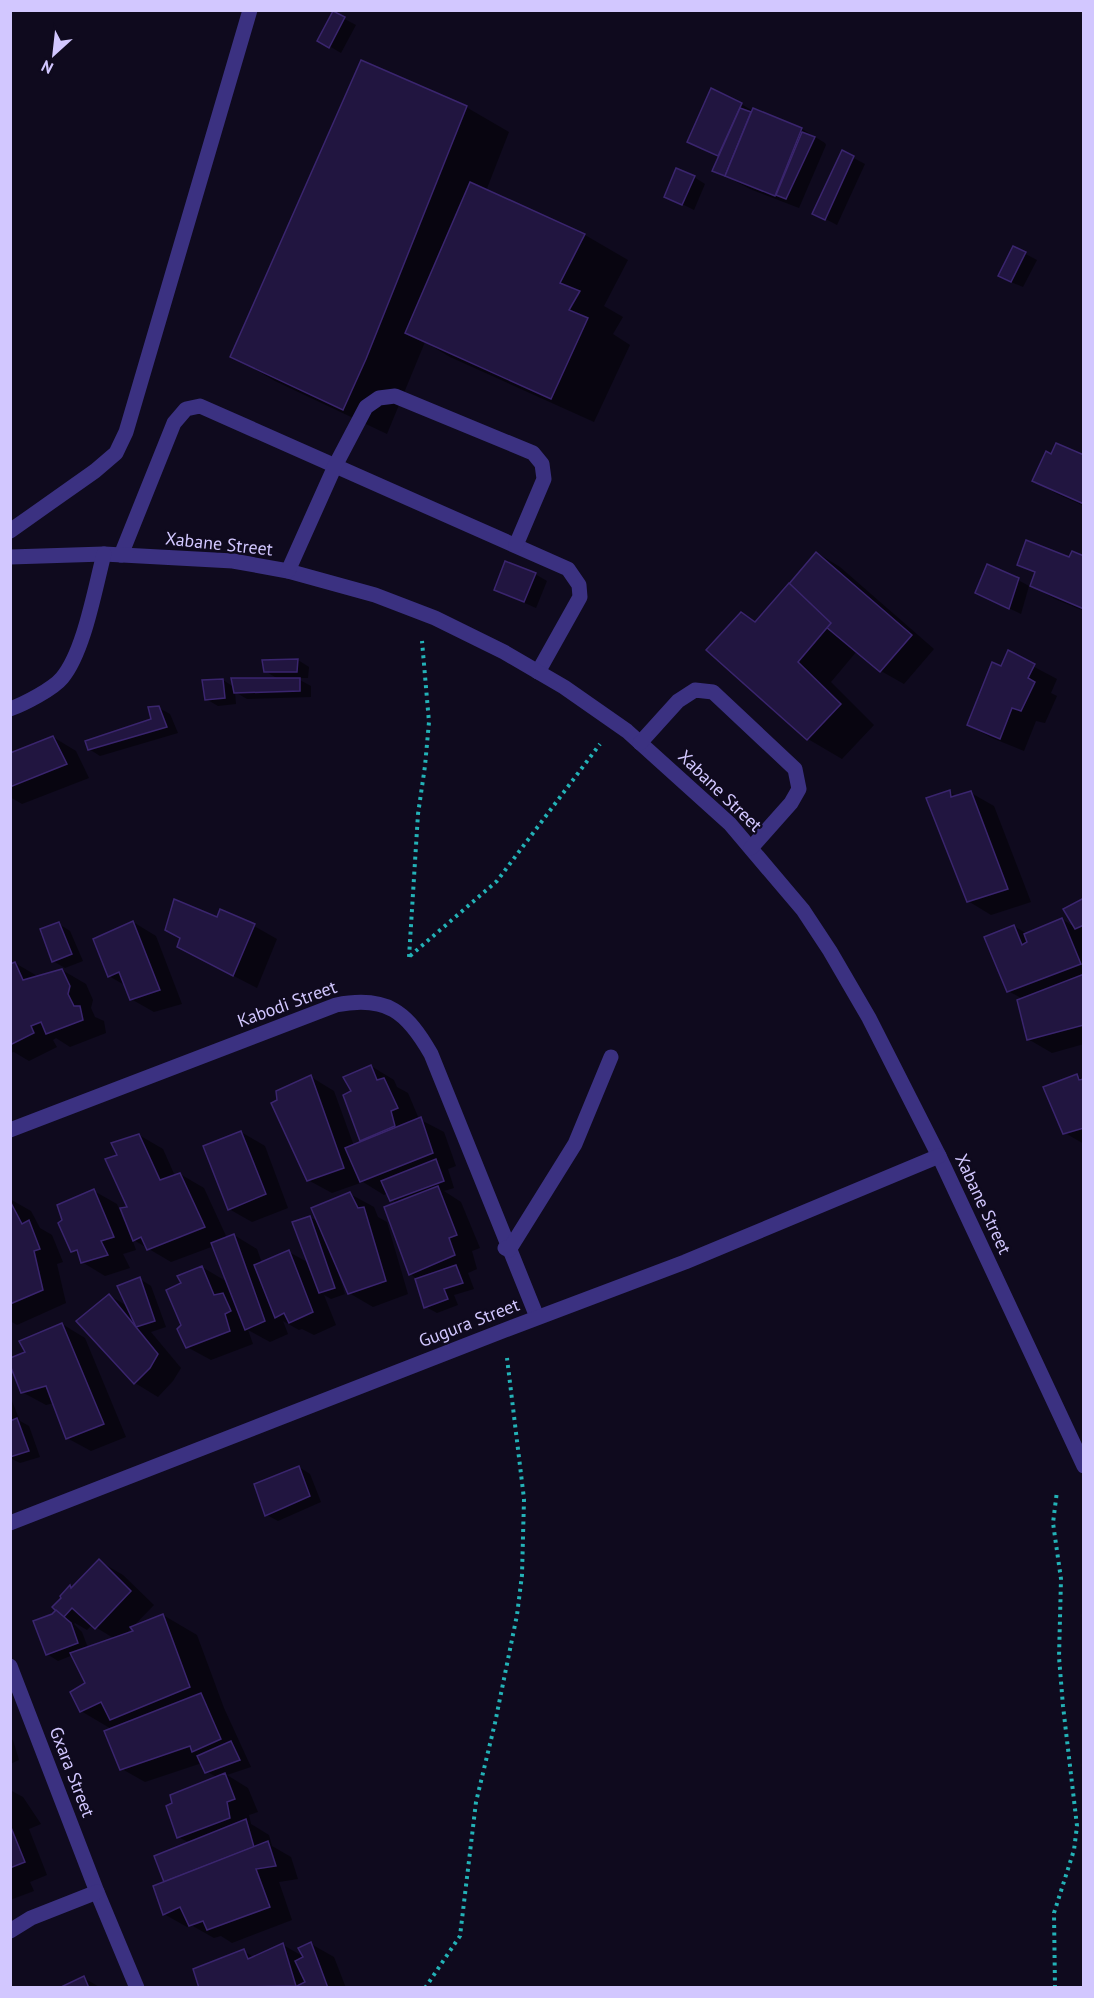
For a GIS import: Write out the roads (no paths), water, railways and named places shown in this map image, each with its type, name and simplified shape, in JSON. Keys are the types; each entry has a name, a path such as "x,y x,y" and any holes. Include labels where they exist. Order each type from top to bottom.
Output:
{"street":[{"path":"10,531 95,471 116,453 126,432 249,10"},
{"path":"288,571 335,466 366,407 378,398 396,396 533,453 542,464 544,479 516,545"},
{"path":"121,555 174,423 186,409 200,406 568,568 579,585 580,597 538,672"},
{"path":"10,709 26,703 62,679 79,649 104,554"},
{"name":"Xabane Street","path":"10,557 104,554 233,561 288,571 375,595 418,612 538,672 564,687 640,743 730,824 803,910 830,951 869,1018 939,1156 1083,1466"},
{"path":"640,743 678,701 695,690 713,692 795,769 799,789 791,803 751,848"},
{"name":"Kabodi Street","path":"10,1130 336,1005 355,1001 375,1003 408,1019 431,1054 456,1113 507,1249 537,1317"},
{"path":"507,1249 575,1144 611,1057"},
{"name":"Gugura Street","path":"10,1523 537,1317 685,1262 939,1156"},
{"name":"Gxara Street","path":"10,1666 97,1892 137,1988"},
{"path":"10,1931 31,1918 97,1892"}]}
